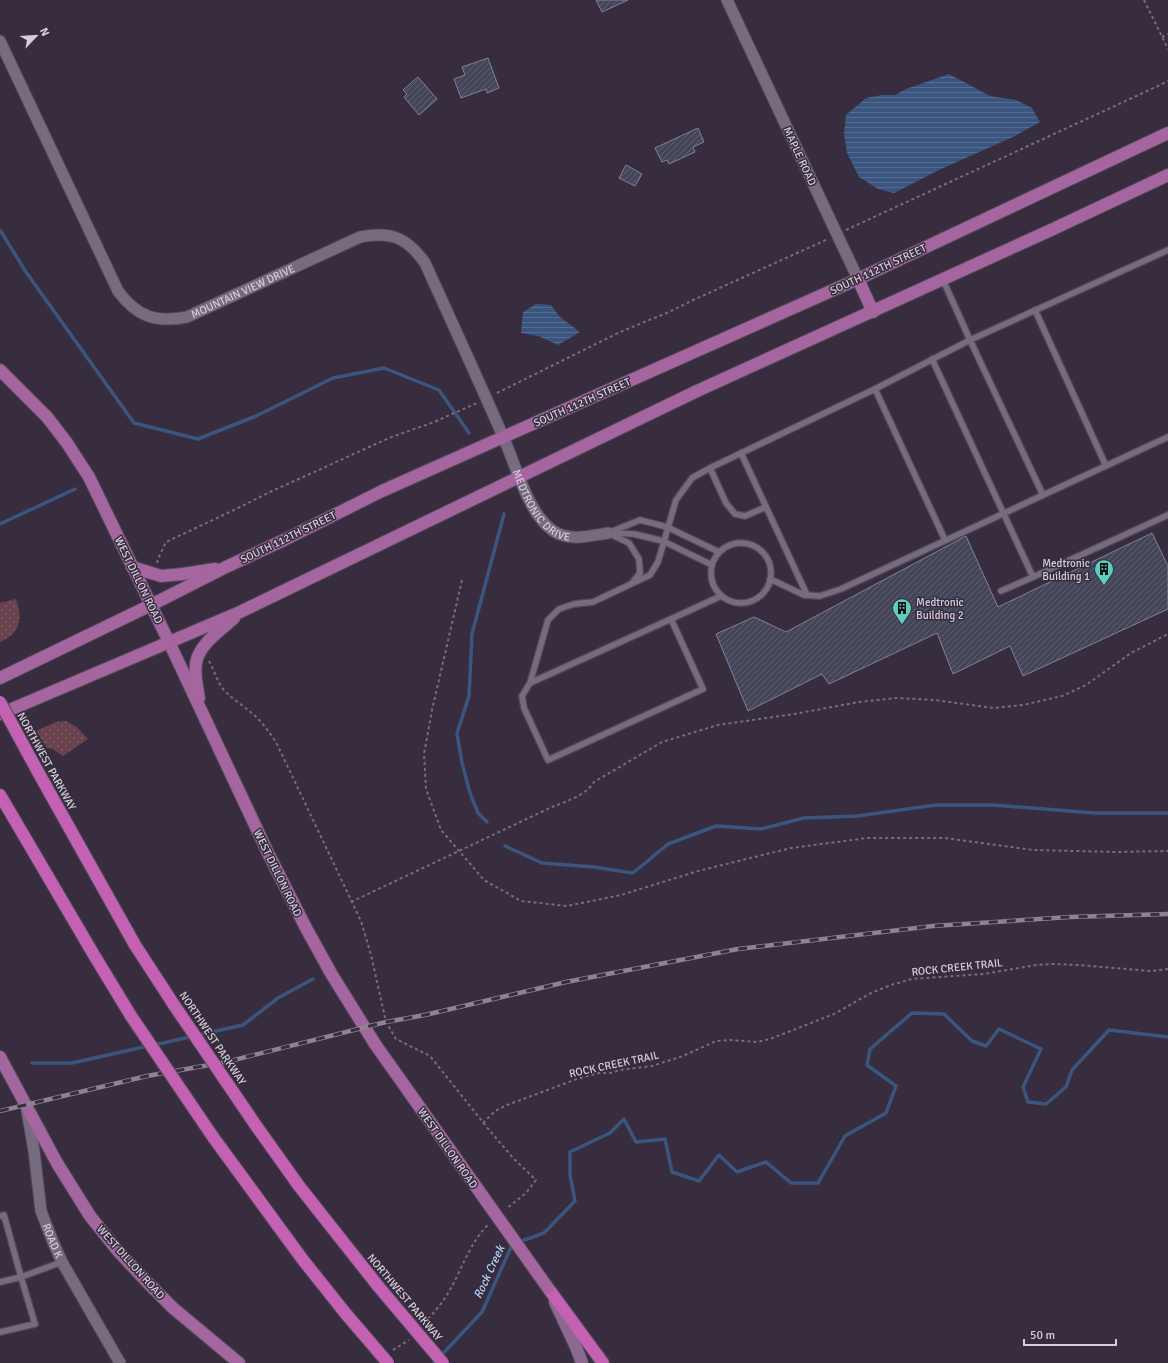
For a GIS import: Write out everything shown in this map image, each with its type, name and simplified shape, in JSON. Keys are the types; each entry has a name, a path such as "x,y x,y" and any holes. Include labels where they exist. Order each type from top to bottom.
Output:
{"highway":[{"name":"NORTHWEST PARKWAY","path":"0,702 135,945 174,1005 299,1186 378,1286 443,1363"},
{"path":"0,795 131,1016 184,1096 303,1260 346,1314 388,1358"},
{"path":"548,1288 603,1363"}],"main road":[{"name":"SOUTH 112TH STREET","path":"0,678 284,540 382,490 858,279 1168,133"},
{"path":"0,714 240,612 697,391 943,280 1168,175"},
{"name":"MAPLE ROAD","path":"858,279 873,312"},
{"name":"WEST DILLON ROAD","path":"0,370 47,417 67,443 89,477 169,642 201,713 269,855 332,975 375,1044 548,1288 582,1363"},
{"path":"132,567 161,576 226,567"},
{"path":"201,713 196,683 196,663 199,655 202,648 240,612"},
{"name":"WEST DILLON ROAD","path":"0,1057 57,1163 90,1216 118,1251 148,1283 174,1308 239,1363"}],"street":[{"name":"MAPLE ROAD","path":"727,0 858,279"},
{"name":"MOUNTAIN VIEW DRIVE","path":"0,42 118,291 127,303 148,316 172,320 187,317 360,237 384,234 396,237 417,251 425,263 511,456"},
{"name":"MEDTRONIC DRIVE","path":"511,456 518,478 544,524 562,535 572,537 586,537 608,533"},
{"name":"ROAD K","path":"26,1104 34,1151 41,1211 62,1262 120,1363"}],"lane":[{"path":"671,619 703,690 548,760 524,708 522,696 530,683 548,620 559,609 574,604 593,602 650,575 658,562 676,500 692,478 875,389 970,340 1168,250"},
{"path":"943,280 1043,495"},
{"path":"1035,310 1106,466"},
{"path":"932,359 1033,577"},
{"path":"875,389 945,540"},
{"path":"770,579 807,595 820,596 841,589 1168,437"},
{"path":"741,453 807,595"},
{"path":"710,468 726,503 735,514 745,516 766,507"},
{"path":"1001,592 1168,515"},
{"path":"608,533 640,520 667,527 719,552"},
{"path":"608,533 634,534 663,541 712,565"},
{"path":"608,533 629,543 639,559 640,573 631,584"},
{"path":"737,543 747,544 756,547 764,554 769,562 771,572 770,579 765,591 758,598 749,602 739,603 730,601 721,596 715,588 711,579 712,565 713,560 719,552 727,546 737,543"},
{"path":"530,683 721,596"},
{"path":"0,1216 4,1215 35,1324 0,1332"},
{"path":"0,1282 21,1277 62,1262"}],"path":[{"path":"1144,0 1168,49"},
{"path":"1162,37 1168,34"},
{"path":"157,567 158,559 166,542 270,492 382,442 448,417 620,332 669,312 1168,81"},
{"path":"462,580 435,696 424,754 426,789 441,830 484,880 521,901 567,906 621,895 698,871 791,848 866,838 944,838 1034,850 1117,852 1168,851"},
{"path":"351,902 506,828 583,794 590,789 594,782 662,742 718,725 794,714 859,702 897,698 935,700 993,708 1024,705 1062,696 1086,684 1131,653 1168,634"},
{"path":"199,655 206,657 223,688 236,701 255,716 276,742 360,922 368,944 386,1022 396,1039 430,1056 483,1123 513,1158 536,1180 526,1193 505,1210"},
{"name":"ROCK CREEK TRAIL","path":"483,1123 495,1111 507,1105 577,1079 652,1066 682,1056 716,1041 730,1040 757,1042 770,1040 834,1014 871,993 912,979 983,974 1030,966 1053,964 1152,971 1168,969"},
{"path":"422,1326 439,1307 450,1291 479,1234 491,1222"},
{"path":"388,1358 412,1336"}],"shaded area":[{"path":"16,599 19,613 18,625 12,634 0,642 0,603"},
{"path":"66,721 77,727 88,739 63,756 53,749 47,748 36,731 56,722"}],"water":[{"path":"949,74 990,96 1016,100 1032,108 1040,122 1015,136 939,170 894,193 878,189 859,177 847,153 844,134 846,115 866,98 882,95 895,95 906,89"},
{"path":"536,304 551,305 560,317 580,332 558,345 538,336 521,333 523,312"}],"building":[{"path":"596,0 628,0 602,12"},
{"path":"488,58 499,88 487,93 486,89 461,98 454,79 465,75 462,67"},
{"path":"418,77 437,99 419,115 404,97 407,94 403,90"},
{"path":"698,128 704,142 693,147 695,152 669,164 667,160 662,162 655,148"},
{"path":"626,165 642,174 635,186 619,178"},
{"name":"Medtronic Building 2","path":"1152,533 1168,566 1168,609 1023,676 1010,646 953,674 937,633 829,684 822,674 748,711 716,634 754,617 786,632 966,536 998,607"}],"waterway":[{"path":"0,230 26,272 134,423 198,439 256,416 333,378 384,368 439,390 469,433"},
{"path":"0,524 75,489"},
{"path":"487,822 478,813 470,793 462,763 457,733 469,696 472,634 504,514"},
{"path":"505,846 542,863 594,867 633,873 668,844 716,826 761,829 804,818 857,816 936,805 993,805 1095,813 1168,813"},
{"path":"154,1045 243,1025 278,998 313,979"},
{"name":"Rock Creek","path":"519,1242 544,1233 575,1201 570,1175 570,1152 610,1133 624,1119 636,1142 665,1139 672,1172 699,1181 719,1155 737,1172 766,1162 791,1183 818,1183 845,1136 886,1113 896,1086 867,1065 870,1049 912,1013 944,1014 972,1041 986,1046 999,1029 1041,1049 1023,1087 1028,1102 1046,1104 1066,1087 1072,1070 1109,1030 1168,1037"},
{"path":"32,1063 72,1063 148,1046"},
{"name":"Rock Creek","path":"434,1363 482,1312 513,1245"}],"railway":[{"path":"0,1111 147,1076 226,1062 386,1022 425,1015 566,982 738,949 933,926 1070,917 1168,914"}],"place":[{"name":"Medtronic Building 1","path":"1104,586"},
{"name":"Medtronic Building 2","path":"902,625"}]}
